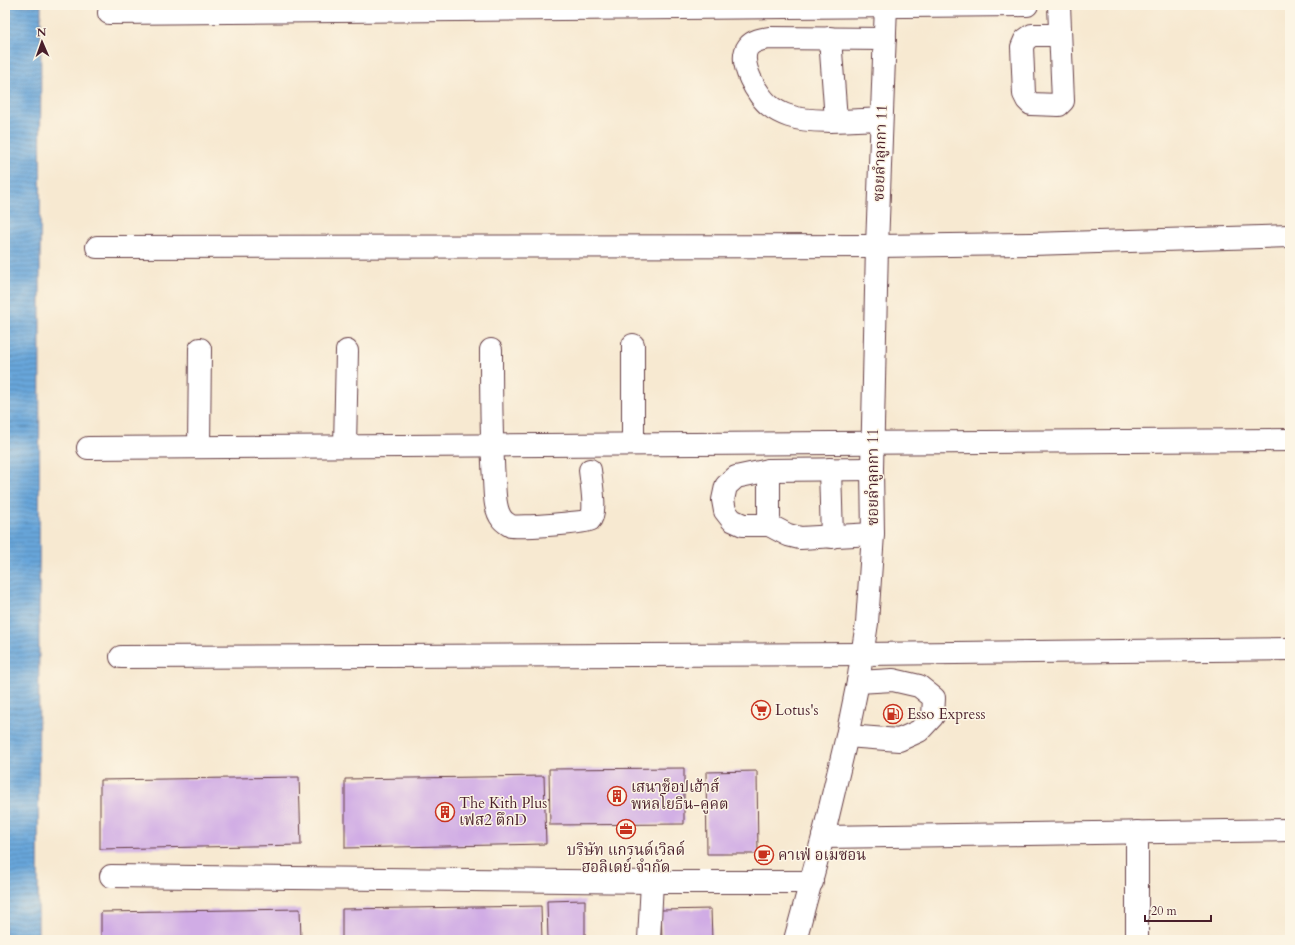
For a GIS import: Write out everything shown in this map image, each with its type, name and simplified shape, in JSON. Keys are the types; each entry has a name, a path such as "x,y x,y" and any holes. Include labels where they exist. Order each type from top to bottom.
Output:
{"street":[{"path":"109,13 1027,5"},
{"path":"1059,5 1060,35"},
{"name":"ซอยลำลูกกา 11","path":"795,940 812,882 847,736 863,654 867,623 872,534 877,246 886,6"},
{"path":"881,119 812,120 790,116 770,106 754,86 746,71 745,58 748,47 758,40 770,38 885,39"},
{"path":"830,38 836,120"},
{"path":"97,247 877,246 1032,244 1290,236"},
{"path":"633,345 633,444"},
{"path":"199,447 200,349"},
{"path":"491,350 491,445 496,506 502,519 512,526 574,524 590,520 593,504 590,470"},
{"path":"346,446 347,351"},
{"path":"88,448 1290,440"},
{"path":"872,469 769,470 736,478 726,486 723,500 725,511 732,520 743,525 769,524 788,535 800,538 872,534"},
{"path":"769,470 769,524"},
{"path":"830,470 832,537"},
{"path":"121,657 863,654 1290,649"},
{"path":"847,736 899,740 919,731 933,716 934,698 919,686 893,680 858,682"},
{"path":"823,837 1290,830"},
{"path":"1136,940 1137,832"},
{"path":"111,876 652,882 812,882"},
{"path":"649,940 652,882"}],"water":[{"path":"5,5 41,5 38,940 5,940"}],"building":[{"name":"เสนาช็อปเฮ้าส์ พหลโยธิน-คูคต","path":"684,768 684,824 550,825 549,769"},
{"path":"757,771 758,854 707,854 706,772"},
{"name":"The Kith Plus เฟส2 ตึกD","path":"544,776 546,844 345,848 345,779"},
{"path":"299,777 301,845 100,849 100,780"},
{"path":"585,900 585,940 548,940 547,901"},
{"path":"541,906 542,940 342,940 342,909"},
{"path":"300,909 301,940 101,940 101,912"},
{"path":"711,909 712,940 662,940 661,910"}],"place":[{"name":"Lotus's","path":"761,710"},
{"name":"Esso Express","path":"893,714"},
{"name":"เสนาช็อปเฮ้าส์ พหลโยธิน-คูคต","path":"617,796"},
{"name":"The Kith Plus เฟส2 ตึกD","path":"445,812"},
{"name":"บริษัท แกรนด์เวิลด์ ฮอลิเดย์ จำกัด","path":"626,829"},
{"name":"คาเฟ่ อเมซอน","path":"764,855"}]}
